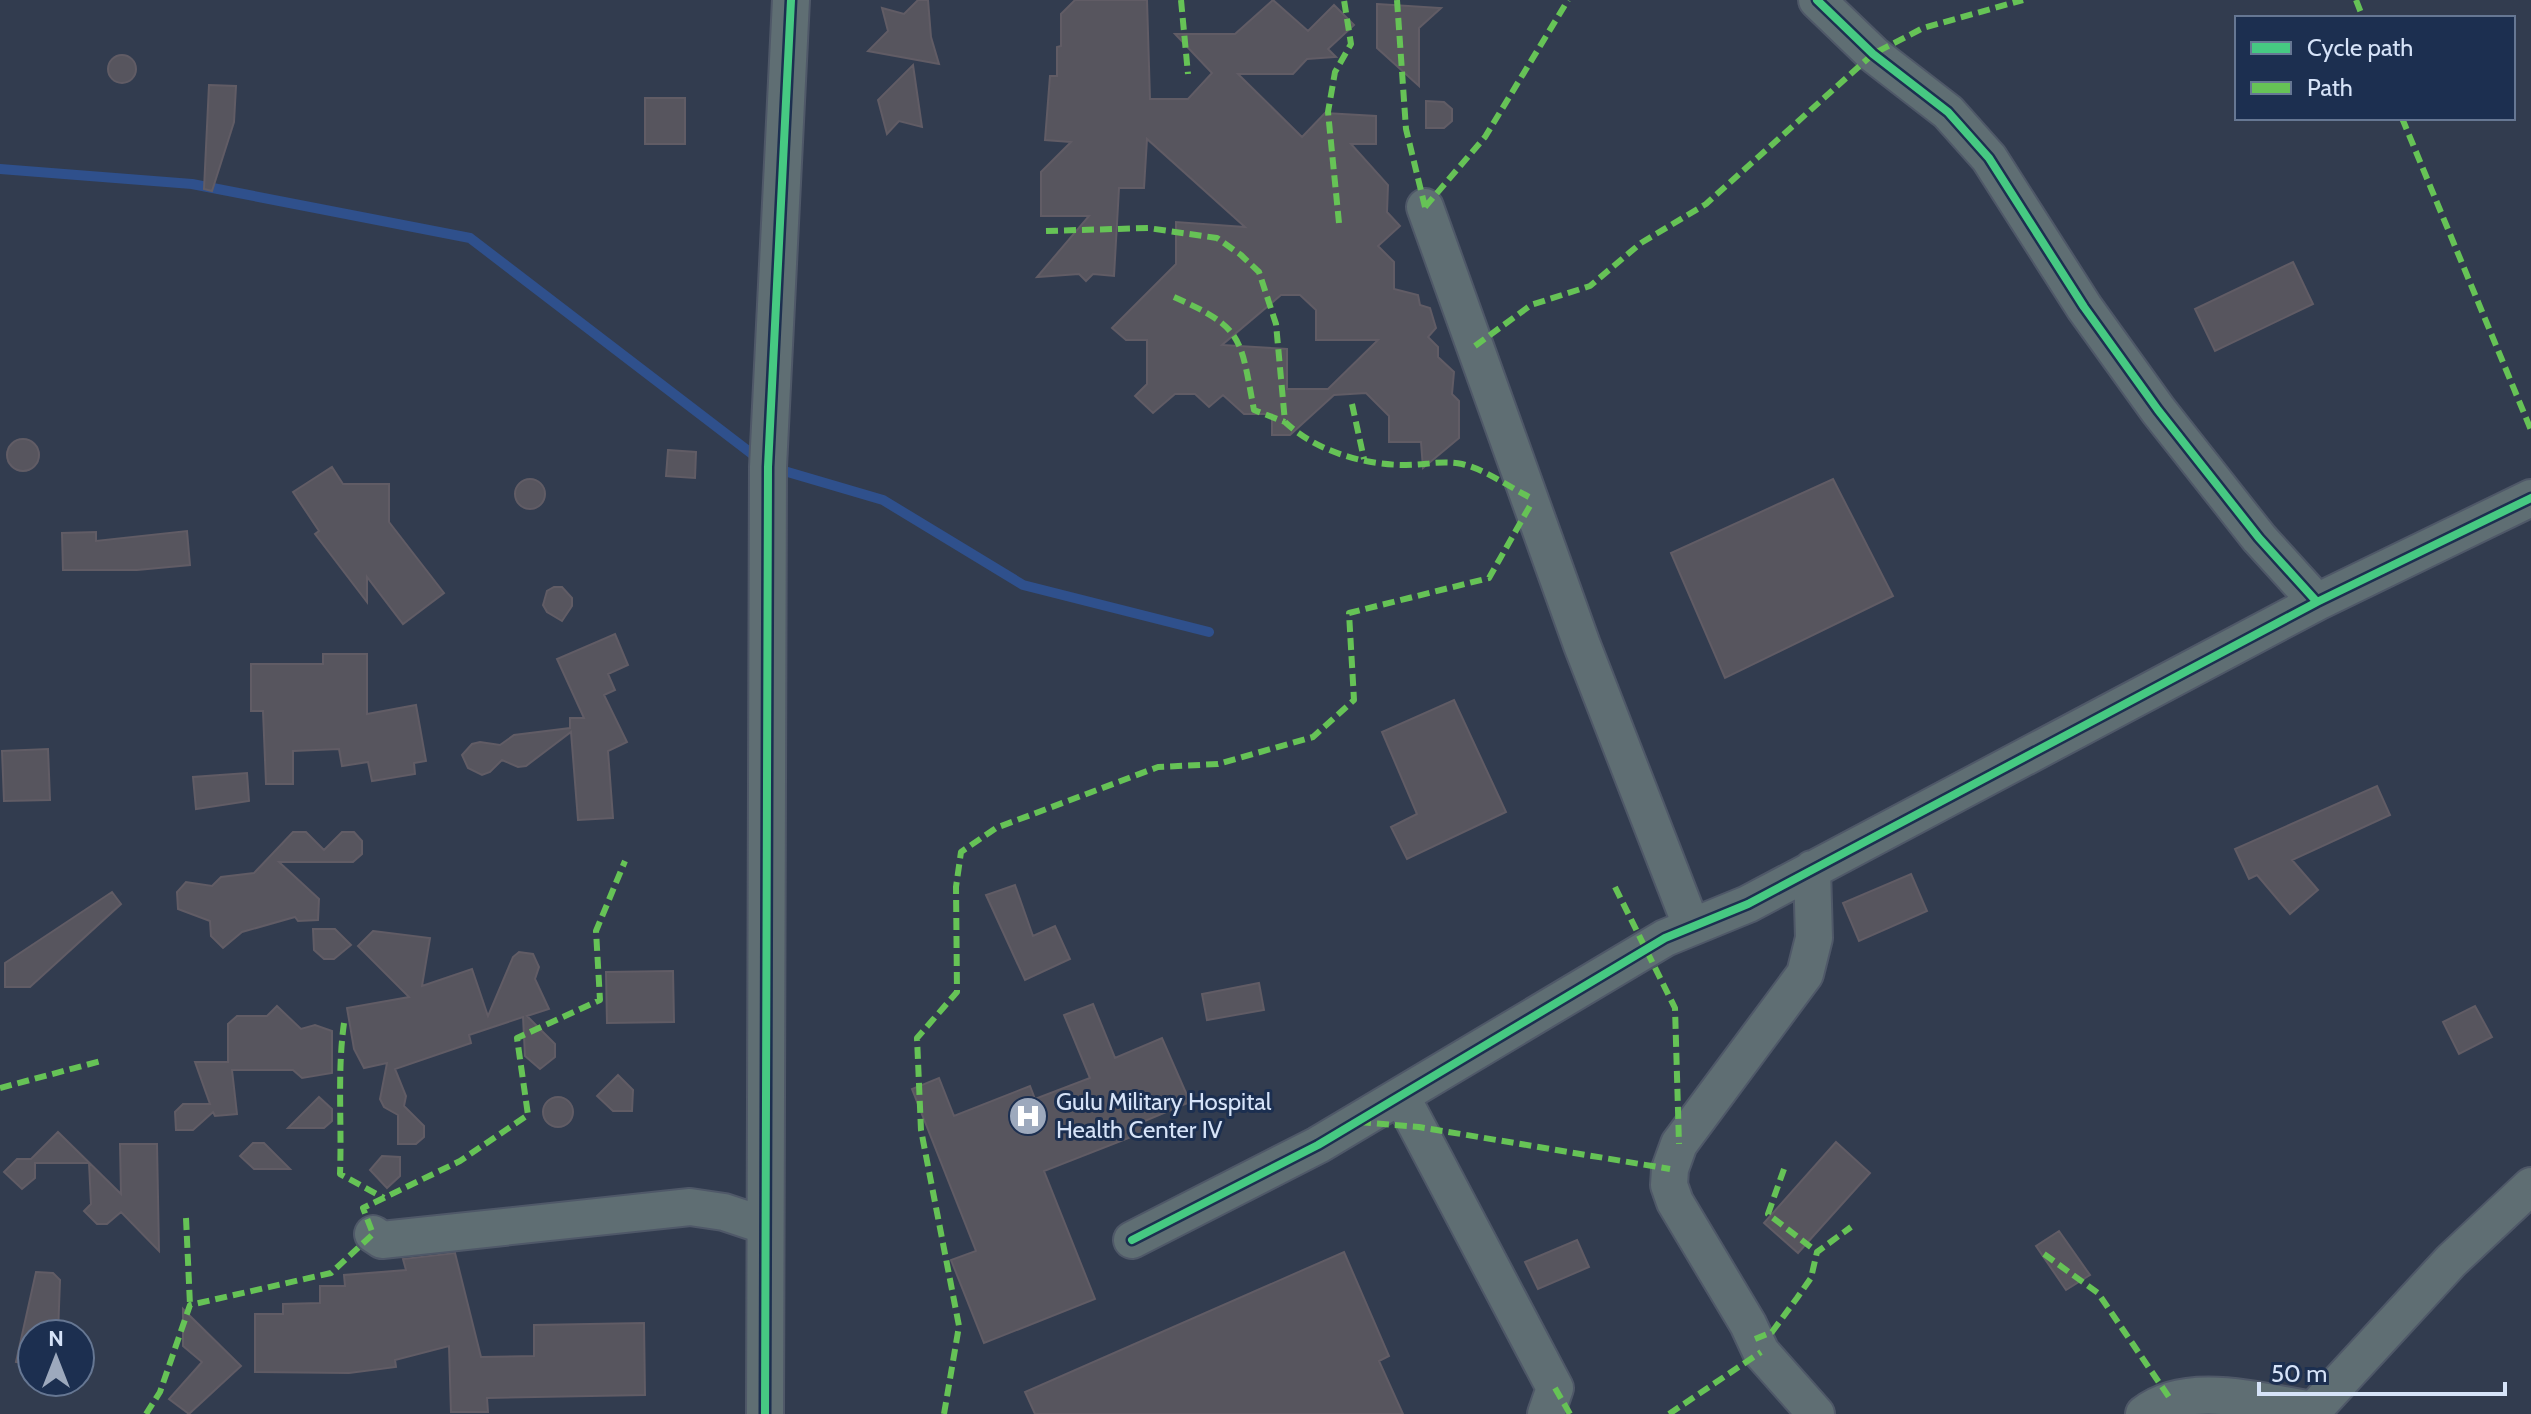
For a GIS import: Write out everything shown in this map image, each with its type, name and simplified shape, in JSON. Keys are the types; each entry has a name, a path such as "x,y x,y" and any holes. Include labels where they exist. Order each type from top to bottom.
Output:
{"street":[{"path":"765,1414 763,1225 768,467 791,0"},
{"path":"1817,0 1873,54 1948,112 1989,158 2084,307 2158,410 2259,538 2317,602"},
{"path":"1425,207 1582,645 1691,925"},
{"path":"1132,1240 1206,1205 1401,1096 1691,925 1748,904 2317,602 2531,498"},
{"path":"1812,869 1814,938 1805,974 1679,1144 1669,1185 1675,1202 1761,1352 1816,1414"},
{"path":"1401,1096 1555,1388 1546,1414"},
{"path":"2144,1414 2171,1400 2203,1395 2312,1412 2451,1261 2531,1186"},
{"path":"373,1234 382,1240 690,1207 724,1212 763,1225"}],"building":[{"path":"918,0 928,0 931,37 939,64 868,51 888,31 882,8 904,14"},
{"path":"1075,0 1147,0 1150,99 1188,99 1212,73 1175,34 1235,34 1273,0 1308,31 1334,5 1354,25 1328,49 1336,57 1307,59 1293,74 1238,74 1302,137 1325,113 1376,116 1376,144 1351,144 1388,185 1387,212 1400,226 1378,246 1394,262 1394,289 1418,295 1420,305 1430,308 1436,328 1428,337 1438,347 1438,357 1454,372 1452,394 1459,401 1459,438 1423,468 1421,442 1389,442 1389,416 1366,393 1334,395 1290,435 1272,435 1272,414 1244,414 1223,395 1209,407 1195,394 1175,394 1153,413 1135,396 1147,384 1147,340 1126,340 1112,328 1176,264 1176,222 1245,227 1147,139 1144,188 1119,188 1114,276 1093,274 1086,281 1079,274 1037,277 1089,216 1041,216 1041,172 1071,142 1045,140 1050,76 1057,76 1057,47 1061,46 1061,14","holes":["1281,295 1300,295 1316,310 1316,340 1378,340 1328,389 1287,389 1287,349 1222,345"]},
{"path":"1377,4 1441,8 1419,28 1419,86 1377,48"},
{"path":"122,55 132,59 136,69 132,79 122,83 112,79 108,69 112,59"},
{"path":"913,65 922,127 899,121 887,134 878,100"},
{"path":"209,85 236,86 234,122 212,191 204,189"},
{"path":"645,98 685,98 685,144 645,144"},
{"path":"1426,101 1444,102 1452,109 1452,121 1444,128 1426,128"},
{"path":"2293,262 2313,304 2215,351 2195,309"},
{"path":"23,439 34,444 39,455 34,466 23,471 12,466 7,455 12,444"},
{"path":"668,450 696,452 695,478 666,476"},
{"path":"332,467 343,484 389,484 389,522 444,593 403,624 367,577 367,602 315,534 319,531 293,492"},
{"path":"530,479 541,483 545,494 541,505 530,509 519,505 515,494 519,483"},
{"path":"1833,479 1893,596 1725,678 1671,553"},
{"path":"187,531 190,565 137,570 63,570 62,533 96,532 96,541"},
{"path":"562,587 572,598 572,606 562,621 547,612 543,605 547,591"},
{"path":"615,634 628,665 608,674 615,690 604,695 627,742 608,751 613,818 578,820 571,732 526,766 518,767 502,760 482,775 468,768 462,755 472,744 500,745 514,735 570,728 570,718 584,718 557,659"},
{"path":"323,654 367,654 367,714 416,705 426,761 414,763 415,774 372,781 368,762 342,766 339,749 293,751 293,784 266,784 263,711 251,711 251,664 323,664"},
{"path":"1454,700 1506,812 1407,859 1391,827 1417,814 1382,732"},
{"path":"48,749 50,800 4,801 2,751"},
{"path":"247,773 249,801 196,809 193,777"},
{"path":"2377,786 2390,815 2292,860 2318,890 2290,914 2257,875 2249,879 2235,849"},
{"path":"293,832 306,832 324,850 342,832 354,832 362,841 362,854 353,862 279,862 319,899 318,920 298,921 295,917 242,932 223,948 211,936 210,921 178,909 177,892 186,882 212,886 221,877 254,873"},
{"path":"1911,874 1927,911 1859,941 1843,903"},
{"path":"1015,885 1033,936 1055,926 1070,959 1025,980 986,895"},
{"path":"112,892 121,904 30,987 5,987 5,963"},
{"path":"313,929 335,929 351,945 334,959 324,959 314,950"},
{"path":"373,931 430,938 422,986 472,969 488,1016 513,957 519,952 533,954 539,967 535,979 549,1009 527,1016 555,1044 555,1057 540,1069 525,1056 523,1017 469,1035 471,1043 395,1069 406,1096 404,1106 424,1126 424,1137 416,1144 398,1144 398,1115 384,1107 380,1099 387,1063 364,1068 354,1049 347,1008 409,997 358,946"},
{"path":"673,971 674,1022 607,1023 606,972"},
{"path":"1259,983 1264,1010 1207,1020 1202,994"},
{"path":"1093,1004 1115,1058 1162,1038 1190,1102 1140,1123 1144,1132 1044,1171 1095,1299 984,1343 951,1260 976,1251 912,1089 939,1078 954,1116 1030,1086 1035,1099 1090,1078 1064,1015"},
{"path":"277,1006 301,1029 315,1025 332,1031 332,1073 302,1078 293,1070 232,1070 237,1114 215,1116 213,1112 193,1130 176,1130 175,1112 183,1104 210,1104 195,1062 228,1062 228,1024 237,1016 267,1016"},
{"path":"2475,1006 2492,1037 2459,1054 2443,1022"},
{"path":"618,1075 633,1090 632,1111 613,1111 597,1096"},
{"path":"319,1097 332,1109 332,1121 324,1128 288,1128"},
{"path":"558,1097 569,1101 573,1112 569,1123 558,1127 547,1123 543,1112 547,1101"},
{"path":"58,1132 121,1194 120,1144 157,1144 159,1251 121,1212 107,1224 97,1224 84,1211 91,1204 89,1163 35,1163 35,1178 22,1189 4,1172 17,1159 31,1159"},
{"path":"1836,1142 1870,1173 1798,1253 1764,1223"},
{"path":"253,1143 264,1143 290,1169 254,1169 240,1156"},
{"path":"382,1156 400,1157 400,1176 387,1188 370,1170"},
{"path":"2059,1231 2090,1275 2066,1290 2036,1246"},
{"path":"1577,1240 1589,1267 1538,1289 1525,1262"},
{"path":"1344,1252 1389,1356 1379,1361 1403,1414 1035,1414 1025,1392"},
{"path":"455,1253 481,1357 534,1356 534,1325 644,1323 645,1395 487,1398 488,1412 451,1412 449,1346 395,1360 396,1367 349,1373 255,1372 255,1314 283,1314 283,1304 320,1303 320,1286 345,1286 344,1275 406,1270 403,1259"},
{"path":"36,1272 53,1273 60,1280 59,1318 26,1318"},
{"path":"183,1309 241,1366 189,1414 169,1399 202,1362 183,1346"}],"waterway":[{"path":"0,169 192,184 470,238 760,460"},
{"path":"774,468 883,500 1023,585 1209,632"}],"marked path":[{"path":"1181,0 1188,74"},
{"path":"1339,223 1328,112 1335,72 1351,44 1344,0"},
{"path":"1397,0 1406,129 1425,207"},
{"path":"1425,207 1485,137 1568,0"},
{"path":"1475,346 1531,305 1590,286 1641,243 1706,204 1873,54 1923,28 2023,0"},
{"path":"2356,0 2362,16"},
{"path":"2403,120 2531,430"},
{"path":"1046,231 1148,228 1217,238 1259,272 1276,324 1285,422 1297,432 1326,448 1357,459 1390,464 1447,462 1470,466 1529,497"},
{"path":"1174,297 1214,317 1226,327 1241,350 1254,410 1285,422"},
{"path":"1352,404 1364,459"},
{"path":"944,1414 959,1326 921,1130 917,1038 957,992 956,887 961,852 996,828 1158,767 1218,764 1313,737 1354,700 1349,613 1489,578 1531,504"},
{"path":"146,1414 160,1392 190,1305 331,1273 373,1234 363,1208 460,1161 528,1115 517,1038 600,1000 596,931 625,861"},
{"path":"1615,887 1675,1008 1679,1144"},
{"path":"344,1023 340,1079 340,1174 384,1198"},
{"path":"0,1088 101,1061"},
{"path":"1359,1122 1419,1127 1670,1169"},
{"path":"1784,1169 1768,1214 1817,1252"},
{"path":"186,1218 190,1305"},
{"path":"1755,1339 1772,1332 1797,1298 1811,1278 1817,1252 1851,1227"},
{"path":"2044,1254 2098,1293 2171,1400"},
{"path":"1669,1414 1761,1352"},
{"path":"1555,1388 1570,1414"}],"cycle path":[{"path":"765,1414 768,467 791,0"},
{"path":"1817,0 1873,54 1948,112 1989,158 2084,307 2158,410 2259,538 2317,602 2531,498"},
{"path":"1132,1240 1318,1145 1665,938 1748,904 2317,602"}],"place":[{"name":"Gulu Military Hospital Health Center IV","path":"1028,1116"}]}
